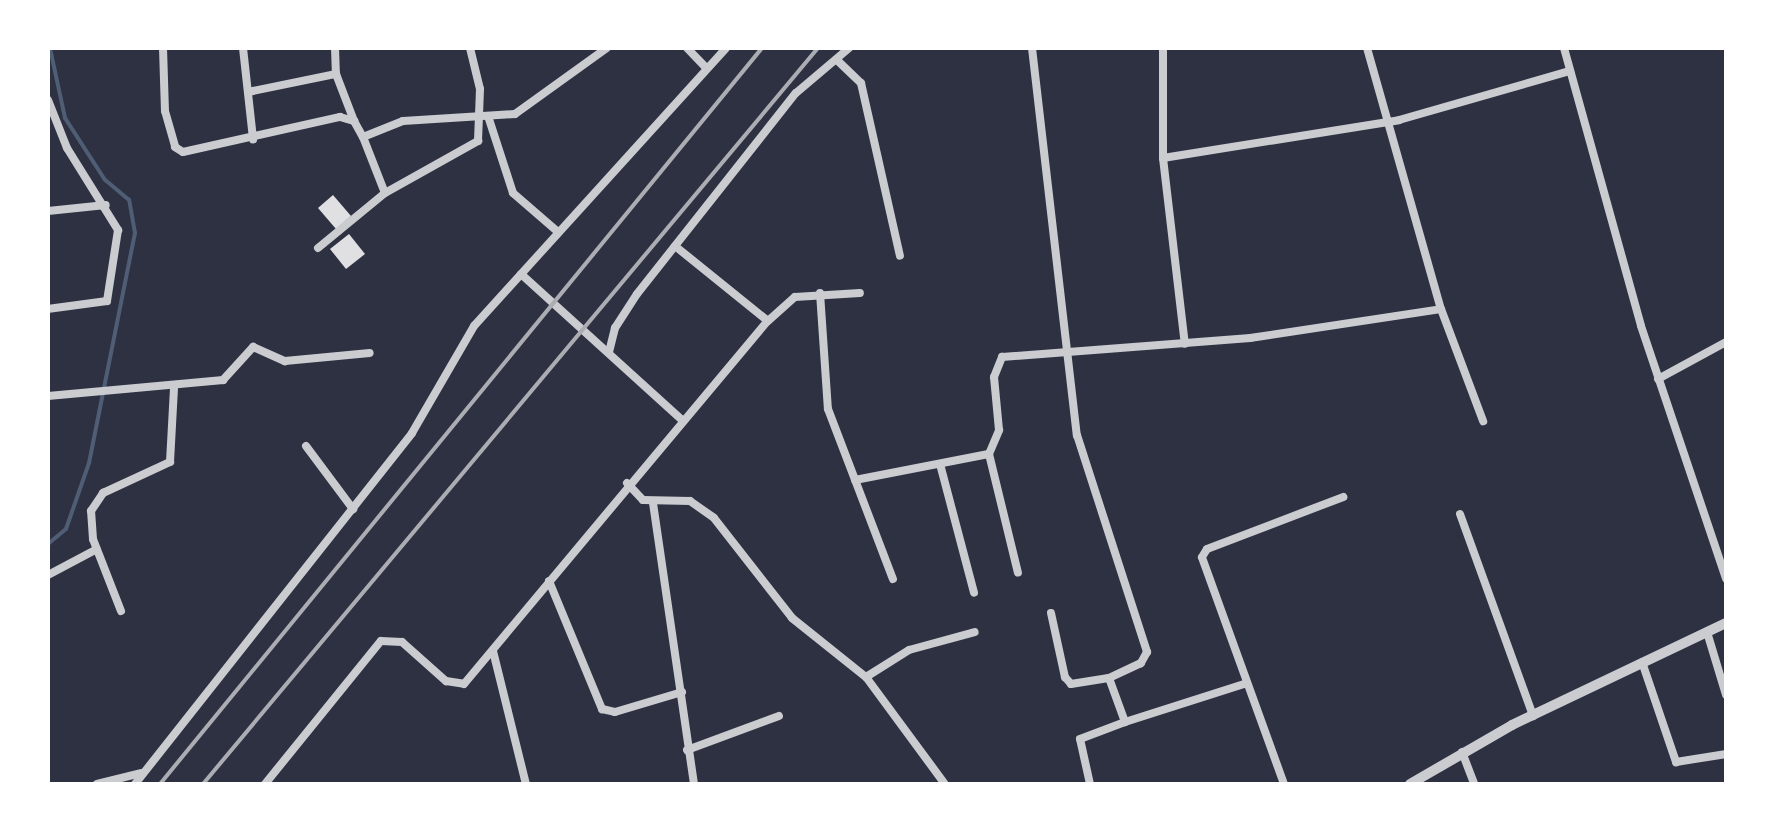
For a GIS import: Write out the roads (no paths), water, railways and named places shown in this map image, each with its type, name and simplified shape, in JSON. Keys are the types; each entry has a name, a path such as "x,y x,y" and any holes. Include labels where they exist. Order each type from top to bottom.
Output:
{"street":[{"path":"163,48 164,111 178,150 254,139 340,117 354,121"},
{"path":"243,48 254,139"},
{"path":"335,48 336,74 385,193"},
{"path":"470,48 485,116 513,193 558,232"},
{"path":"363,137 402,121 485,116 529,108 607,48"},
{"path":"687,48 706,68"},
{"path":"135,784 412,434 467,336 726,48"},
{"path":"609,352 625,310 675,246 796,93 849,48"},
{"path":"1032,48 1084,462 1147,652 1141,664 1109,678 1071,684 1051,613"},
{"path":"1164,48 1163,158 1186,344"},
{"path":"1367,48 1441,309 1483,421"},
{"path":"1564,48 1641,326 1726,579"},
{"path":"838,61 861,83 900,256"},
{"path":"1163,158 1390,122 1570,71"},
{"path":"248,92 336,74"},
{"path":"48,100 68,148 118,230 109,299 48,309"},
{"path":"318,248 385,193 472,148 481,135 485,116"},
{"path":"48,211 106,205"},
{"path":"675,246 768,320"},
{"path":"521,274 680,422"},
{"path":"820,293 828,409 894,579"},
{"path":"265,784 382,641 402,642 455,686 493,651 627,483 768,320 795,297 860,293"},
{"path":"1018,574 989,454 999,430 995,363 1012,355 1186,344 1441,309"},
{"path":"1658,379 1726,342"},
{"path":"48,396 223,380 253,347 285,361 370,353"},
{"path":"121,611 90,524 97,498 170,462 174,387"},
{"path":"306,446 353,508"},
{"path":"855,480 989,454"},
{"path":"940,464 974,592"},
{"path":"627,483 653,503 690,501 702,508 792,618 866,677 944,784"},
{"path":"1284,784 1244,684 1202,558 1207,549 1343,496"},
{"path":"653,503 694,784"},
{"path":"1460,514 1532,716"},
{"path":"48,575 97,549"},
{"path":"549,581 602,709 615,712 682,692"},
{"path":"1410,784 1532,716 1726,623"},
{"path":"866,677 909,650 975,632"},
{"path":"1707,632 1726,695"},
{"path":"493,651 526,784"},
{"path":"1642,662 1676,762 1726,754"},
{"path":"1109,678 1125,722"},
{"path":"1090,784 1080,740 1244,684"},
{"path":"687,750 780,716"},
{"path":"1462,752 1474,784"},
{"path":"97,784 144,773"}],"waterway":[{"path":"48,544 66,529 89,463 135,233 129,200 105,180 65,118 50,48"}],"railway":[{"path":"160,784 762,48"},
{"path":"203,784 818,48"}]}
